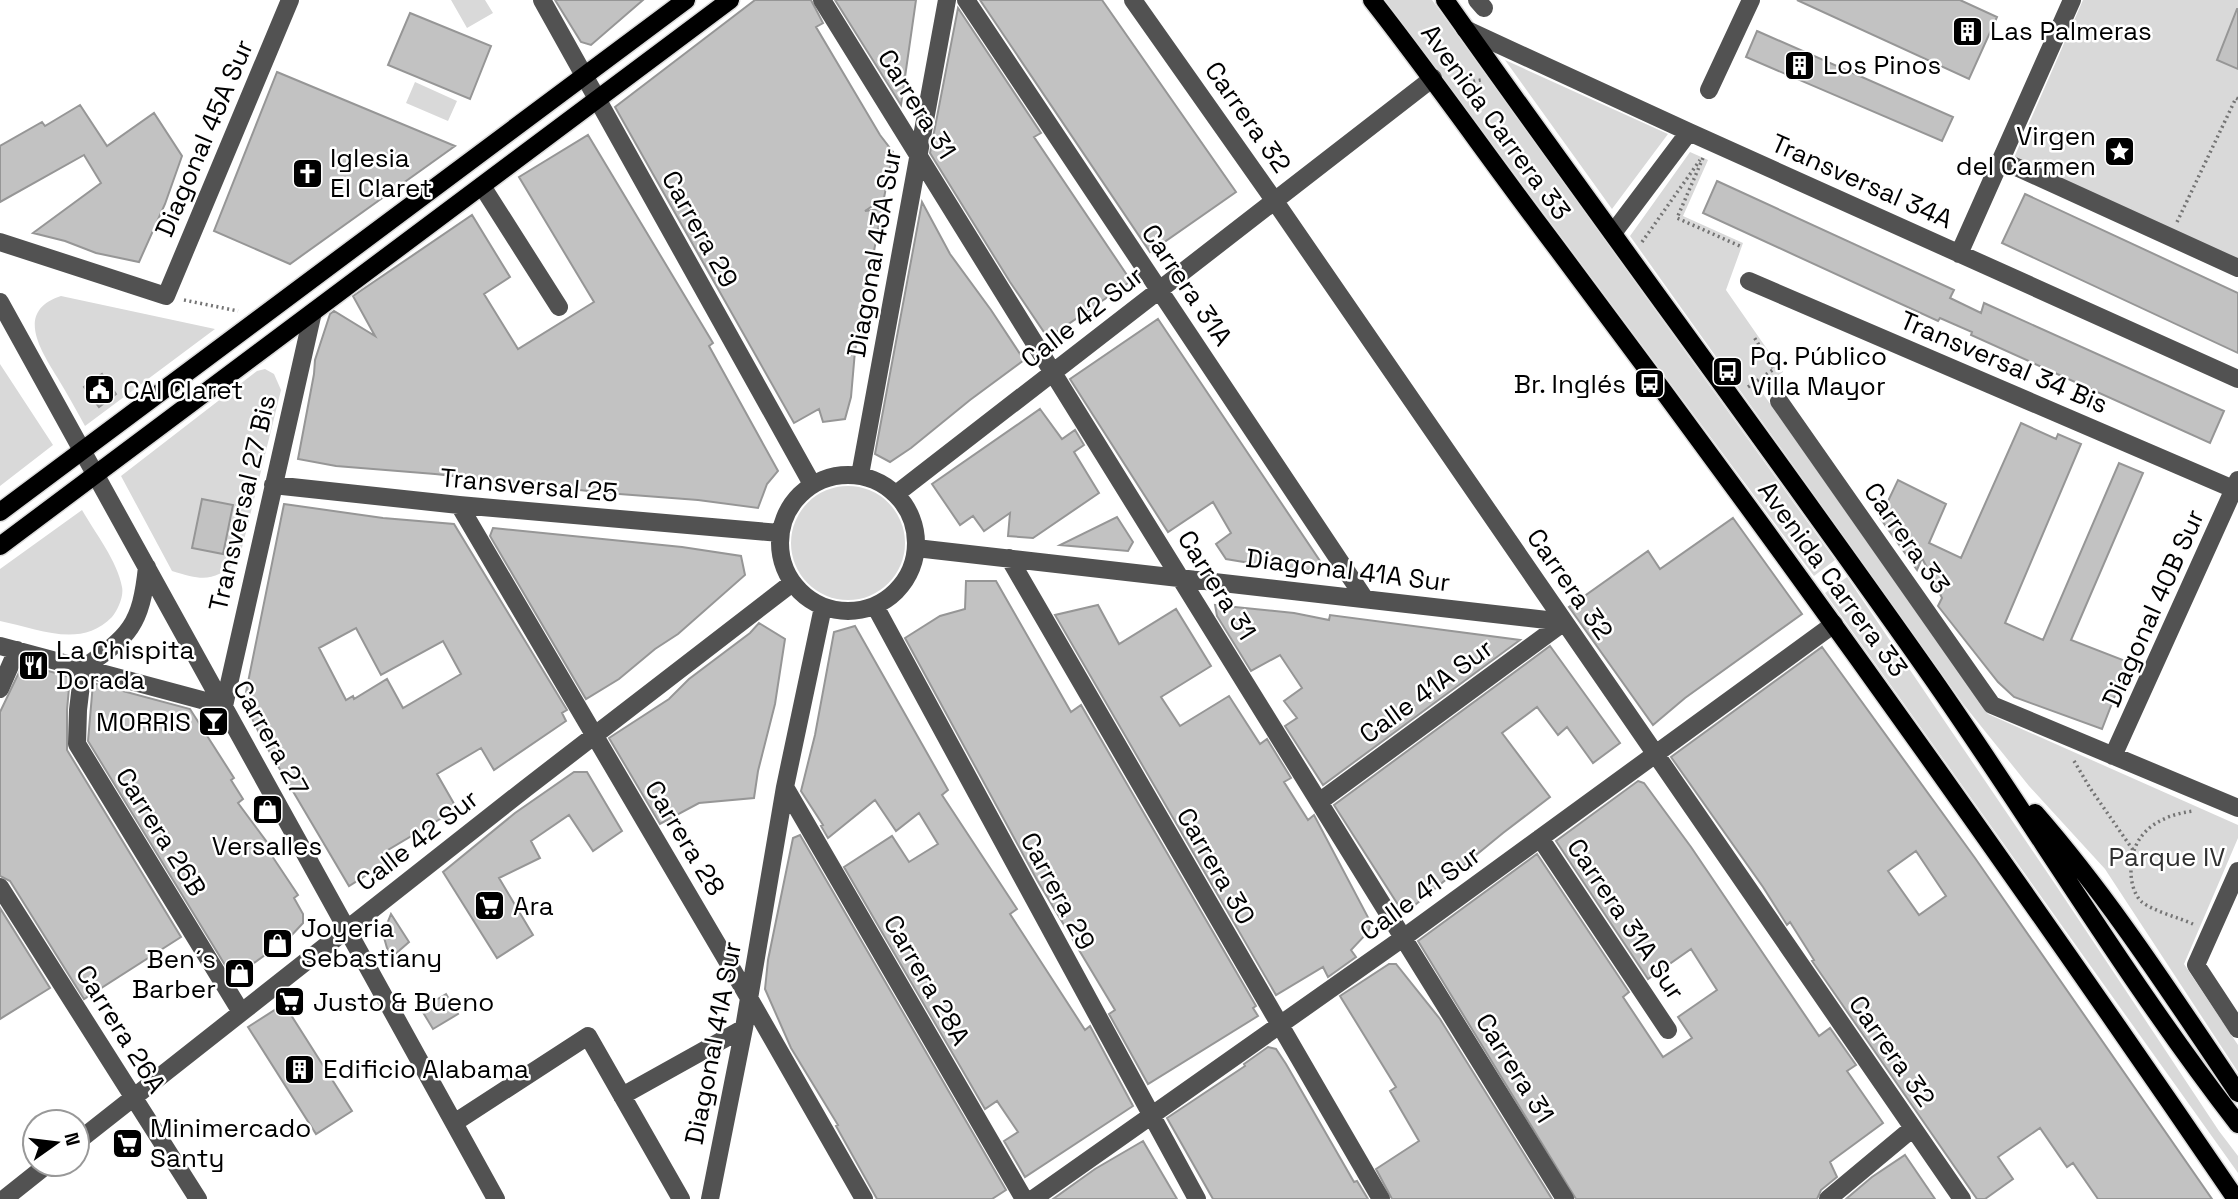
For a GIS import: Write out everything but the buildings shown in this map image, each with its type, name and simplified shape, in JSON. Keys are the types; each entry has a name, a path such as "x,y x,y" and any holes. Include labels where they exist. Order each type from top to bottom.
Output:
{"main road":[{"path":"0,512 686,0"},
{"path":"0,546 730,0"},
{"name":"Avenida Carrera 33","path":"1372,0 1436,82 1834,624 2236,1199"},
{"name":"Avenida Carrera 33","path":"1445,0 1839,546 1991,764 2166,1028 2238,1124"},
{"path":"1991,764 2072,855 2098,889 2238,1093"}],"street":[{"name":"Diagonal 45A Sur","path":"166,296 290,0"},
{"name":"Carrera 29","path":"542,0 812,484"},
{"name":"Carrera 31","path":"822,0 1565,1199"},
{"name":"Diagonal 43A Sur","path":"860,475 947,0"},
{"name":"Carrera 31A","path":"966,0 1365,599"},
{"name":"Carrera 32","path":"1133,0 1274,200 1962,1199"},
{"path":"1710,90 1751,0"},
{"path":"1959,254 2072,0"},
{"name":"Transversal 34A","path":"1465,29 2238,379"},
{"name":"Calle 42 Sur","path":"897,494 1274,200 1436,82"},
{"path":"1613,233 1689,132"},
{"path":"2001,160 2238,268"},
{"path":"482,186 559,307"},
{"path":"0,242 166,296"},
{"name":"Transversal 34 Bis","path":"1749,281 2237,487"},
{"name":"Carrera 27","path":"0,302 6,324 83,451 496,1199"},
{"name":"Transversal 27 Bis","path":"224,706 313,312"},
{"name":"Carrera 33","path":"1780,401 1992,705 2113,756"},
{"path":"843,474 860,475 880,482 897,494 908,510 915,528 916,548 912,567 904,583 891,597 875,606 841,612 823,607 806,597 792,583 784,568 780,533 785,514 796,497 812,484 843,474"},
{"name":"Transversal 25","path":"273,485 459,505 780,533"},
{"name":"Diagonal 40B Sur","path":"2113,756 2237,487"},
{"name":"Carrera 28","path":"459,505 864,1199"},
{"name":"Diagonal 41A Sur","path":"916,548 1564,622"},
{"name":"Carrera 30","path":"1009,558 1381,1199"},
{"path":"83,668 128,633 143,600 147,567"},
{"name":"Calle 42 Sur","path":"91,1131 347,928 792,583"},
{"name":"Carrera 29","path":"875,606 1197,1199"},
{"name":"Diagonal 41A Sur","path":"710,1199 744,1028 785,787 823,607"},
{"name":"Calle 41A Sur","path":"1319,802 1564,622"},
{"name":"Calle 41 Sur","path":"1033,1199 1403,938 1834,624"},
{"path":"0,690 9,648 224,706"},
{"name":"Carrera 26B","path":"83,668 77,744 241,1012"},
{"path":"2113,756 2238,808"},
{"name":"Carrera 28A","path":"785,787 1024,1199"},
{"name":"Carrera 31A Sur","path":"1540,838 1668,1030"},
{"path":"2238,871 2196,965 2238,1029"},
{"name":"Carrera 26A","path":"0,887 198,1199"},
{"path":"622,1096 744,1028"},
{"path":"454,1123 588,1036 681,1199"},
{"path":"1828,1199 1913,1128"},
{"path":"4,1199 30,1178"}],"path":[{"path":"1436,82 1500,77"},
{"path":"2171,237 2236,98 2238,99"},
{"path":"1642,242 1705,153 1677,218 1742,247"},
{"path":"166,296 250,313"},
{"path":"1746,388 1774,369 1754,337"},
{"path":"2068,756 2074,760 2133,850"},
{"path":"2197,810 2174,814 2155,822 2142,834 2133,850 2131,880 2143,903 2211,931"}],"green space":[{"path":"451,0 485,0 493,13 467,28"},
{"path":"1385,0 1432,0 1835,560 1814,576"},
{"path":"2083,0 2238,0 2238,260 2013,160"},
{"path":"1505,60 1668,134 1612,209"},
{"path":"415,82 457,101 448,121 406,103"},
{"name":"Parque IV","path":"1690,152 1708,160 1683,216 1743,243 1726,290 1783,372 1759,388 1988,714 2238,825 2238,838 2184,964 2238,1045 2238,1072 2105,869 2029,786 1964,705 1630,236"},
{"path":"61,296 215,329 85,426 44,355 35,332 39,311 47,303"},
{"path":"0,364 53,445 0,486"},
{"path":"265,369 274,374 281,390 239,560 208,578 172,571 121,476 257,371"},
{"path":"848,486 870,491 888,503 900,521 905,543 900,565 888,583 870,595 848,600 826,595 808,583 796,565 791,543 796,521 808,503 826,491"},
{"path":"82,510 120,577 122,594 112,617 100,627 73,634 44,632 0,621 0,569"},
{"path":"1847,577 2238,1156 2238,1173 1825,593"}],"place":[{"name":"Las Palmeras","path":"1967,31"},
{"name":"Los Pinos","path":"1800,65"},
{"name":"Virgen del Carmen","path":"2119,151"},
{"name":"Iglesia El Claret","path":"307,173"},
{"name":"Pq. Público Villa Mayor","path":"1727,371"},
{"name":"Br. Inglés","path":"1649,384"},
{"name":"CAI Claret","path":"100,390"},
{"name":"La Chispita Dorada","path":"33,665"},
{"name":"MORRIS","path":"214,722"},
{"name":"Versalles","path":"267,810"},
{"name":"Ara","path":"490,906"},
{"name":"Joyeria Sebastiany","path":"278,943"},
{"name":"Ben´s Barber","path":"239,974"},
{"name":"Justo & Bueno","path":"290,1002"},
{"name":"Edificio Alabama","path":"300,1069"},
{"name":"Minimercado Santy","path":"127,1143"}]}
